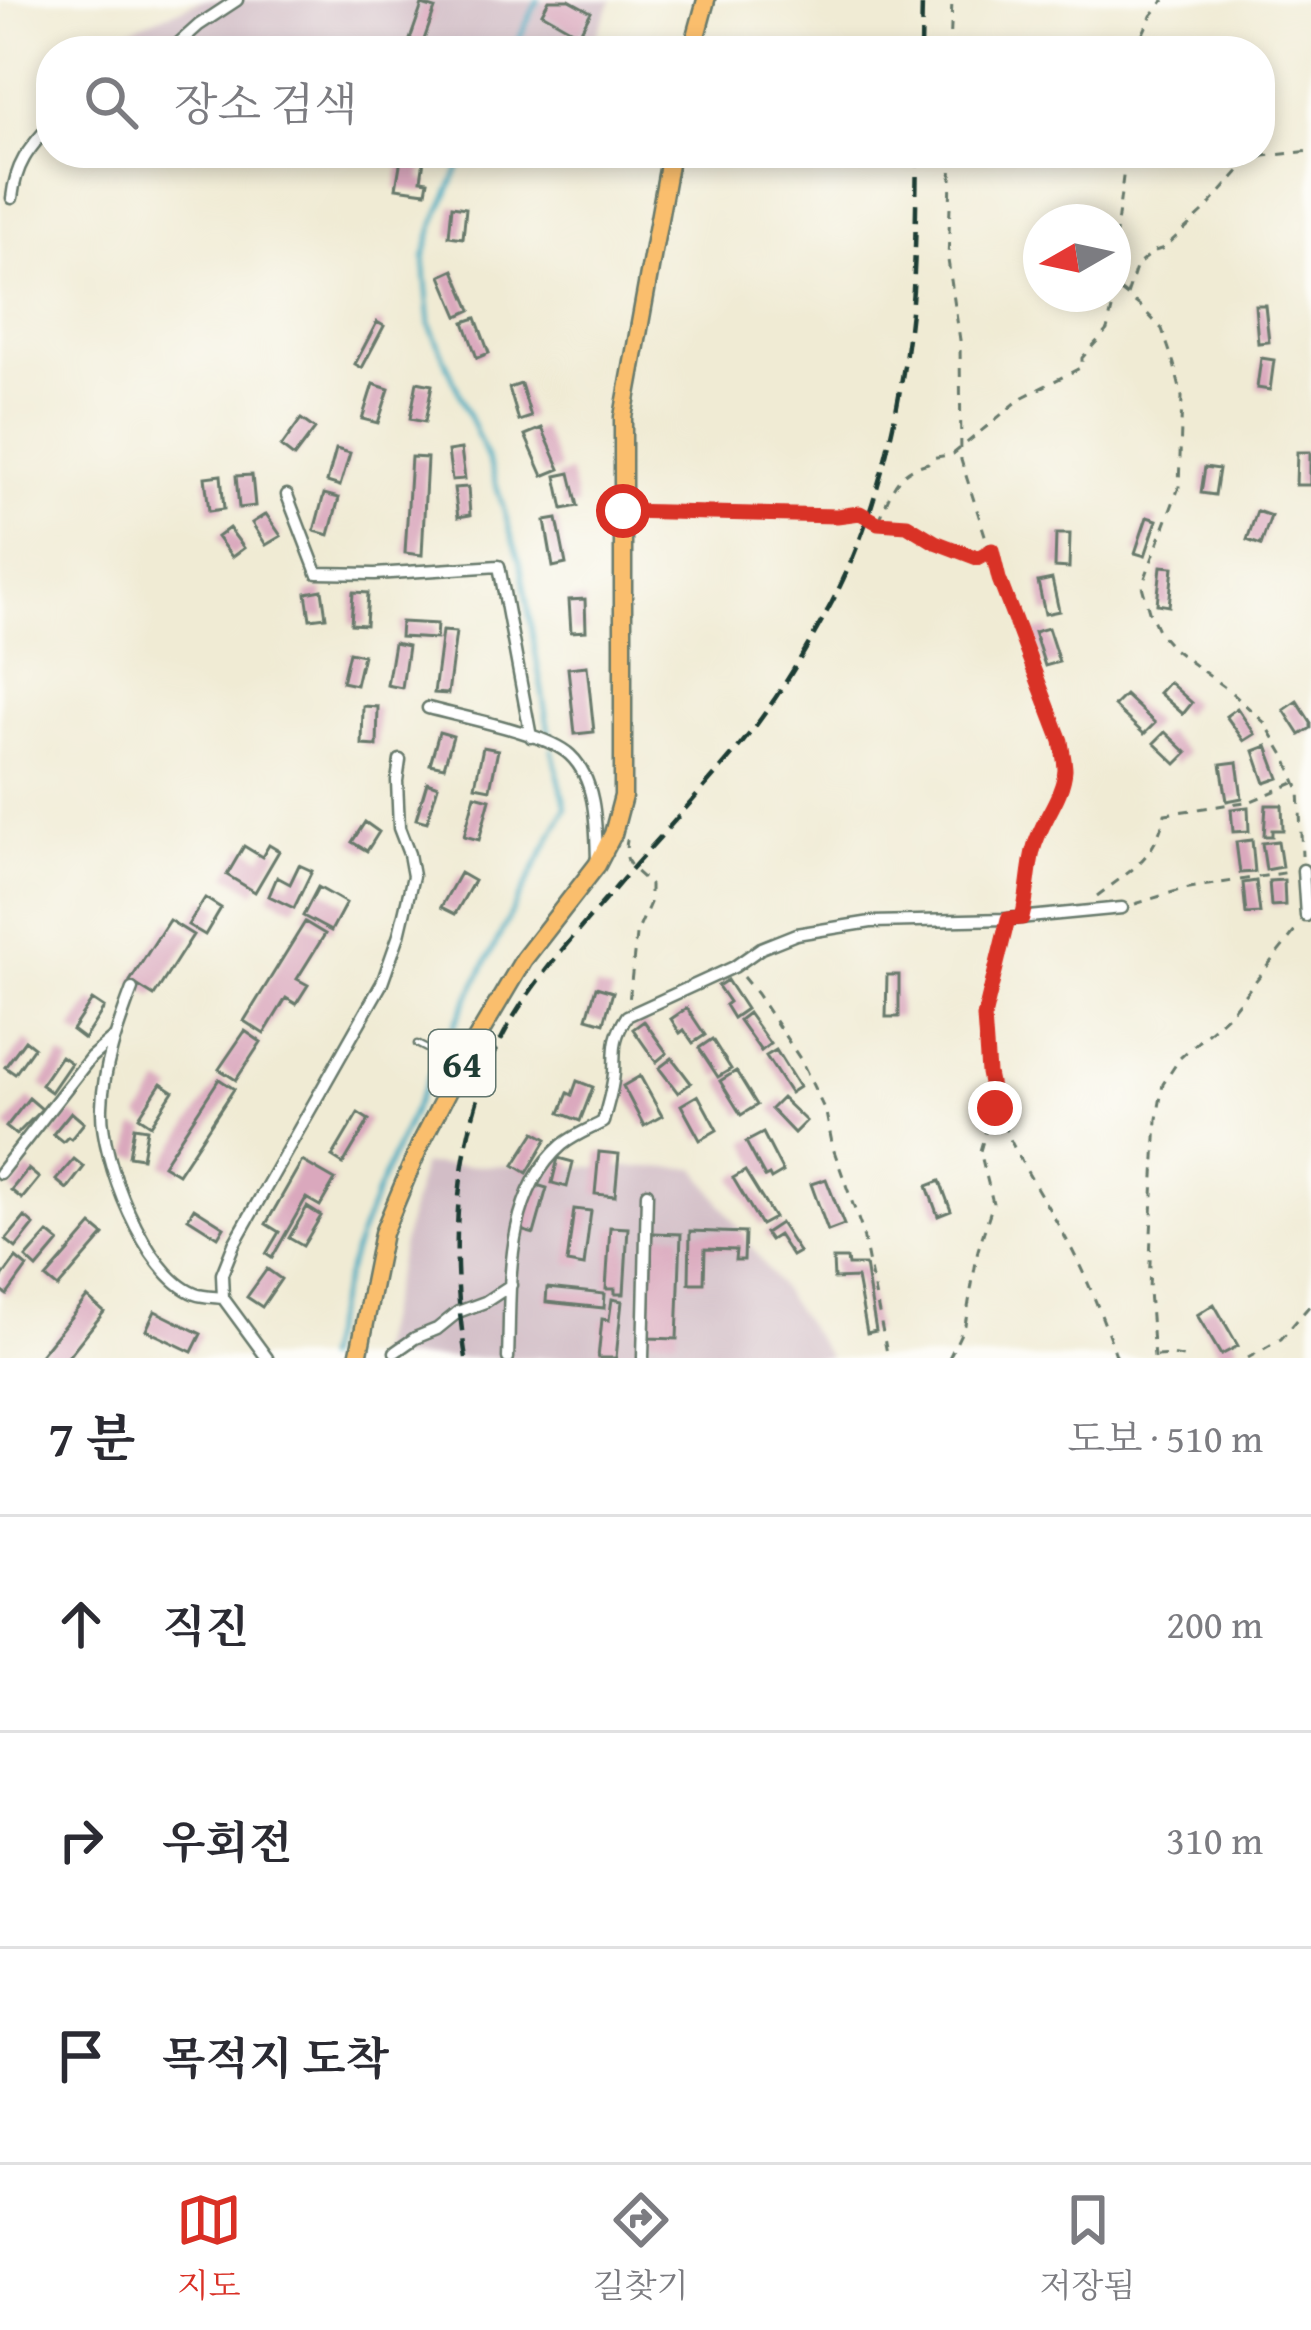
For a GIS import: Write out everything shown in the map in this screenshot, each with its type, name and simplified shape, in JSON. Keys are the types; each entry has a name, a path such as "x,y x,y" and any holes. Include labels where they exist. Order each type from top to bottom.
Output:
{"main road":[{"path":"696,36 706,0"},
{"name":"64","path":"358,1358 383,1233 455,1064 524,959 597,865 613,834 622,796 623,417 668,168"}],"street":[{"path":"187,36 237,0"},
{"path":"12,198 16,171 36,140"},
{"path":"287,495 316,573 499,566 531,736"},
{"path":"428,708 531,736 569,754 590,795 597,865"},
{"path":"266,1358 223,1298 222,1274 234,1244 382,983 399,934 413,875 399,827 400,760"},
{"path":"1304,871 1306,916"},
{"path":"508,1358 516,1230 528,1190 562,1145 603,1122 614,1076 612,1048 627,1016 796,934 871,922 1015,918 1122,908"},
{"path":"132,989 115,1037 101,1111 117,1183 130,1217 166,1274 195,1294 223,1298"},
{"path":"0,1173 91,1057 115,1037"},
{"path":"643,1358 647,1193"},
{"path":"395,1352 512,1285"}],"lane":[{"path":"417,1044 455,1064"}],"path":[{"path":"951,36 952,0"},
{"path":"1141,36 1150,16 1165,0"},
{"path":"1275,155 1311,152"},
{"path":"951,168 948,260 960,340 961,460 999,579 1061,741 1065,769 1060,793 1042,823 1032,855 1028,895 1015,918 984,1017 986,1060 995,1108 1072,1250 1117,1358"},
{"path":"1120,204 1124,168"},
{"path":"1131,283 1136,265 1164,248 1242,168"},
{"path":"1122,908 1183,889 1304,871 1299,790 1264,723 1173,649 1149,611 1142,586 1179,487 1182,398 1162,329 1131,301"},
{"path":"878,523 898,478 910,468 953,454 1023,398 1082,367 1082,358 1107,330 1111,312"},
{"path":"623,511 860,513 878,523 907,525 977,558 992,550"},
{"path":"1076,912 1143,862 1160,838 1166,814 1251,801 1296,782"},
{"path":"627,1016 636,935 650,904 650,885 632,870 626,851 628,835"},
{"path":"1187,1358 1154,1357 1150,1234 1163,1084 1180,1058 1242,999 1306,916"},
{"path":"734,967 801,1060 826,1113 832,1148 862,1230 888,1358"},
{"path":"950,1358 965,1325 978,1250 993,1203 980,1151 995,1108"},
{"path":"1248,1358 1281,1339 1311,1304"}],"shaded area":[{"path":"202,0 612,0 596,36 113,36"},
{"path":"422,1165 696,1168 830,1358 375,1358"}],"building":[{"path":"549,0 569,0 591,12 579,34 542,13"},
{"path":"422,5 435,9 425,36 411,36"},
{"path":"399,168 423,168 426,192 396,188"},
{"path":"452,206 466,208 463,238 449,236"},
{"path":"454,270 471,310 458,316 441,276"},
{"path":"1255,305 1265,305 1269,342 1258,343"},
{"path":"476,318 489,353 477,358 464,322"},
{"path":"377,322 384,326 362,368 355,364"},
{"path":"1261,358 1274,360 1270,390 1257,388"},
{"path":"417,382 432,385 425,422 410,419"},
{"path":"373,384 389,389 378,423 362,419"},
{"path":"521,384 531,417 519,421 509,388"},
{"path":"301,419 315,429 294,457 281,447"},
{"path":"542,428 560,469 543,476 525,435"},
{"path":"336,449 350,453 340,486 327,482"},
{"path":"461,449 465,479 452,480 448,451"},
{"path":"1297,452 1310,452 1310,485 1296,485"},
{"path":"411,457 427,458 422,555 405,553"},
{"path":"1205,467 1219,469 1215,495 1201,493"},
{"path":"570,473 578,506 563,509 556,476"},
{"path":"221,475 224,509 209,511 205,477"},
{"path":"252,475 255,506 239,508 236,476"},
{"path":"468,487 470,515 458,517 454,488"},
{"path":"324,494 339,498 329,535 314,531"},
{"path":"1257,511 1271,516 1261,545 1247,540"},
{"path":"266,514 281,536 266,545 252,523"},
{"path":"1147,517 1157,520 1145,556 1135,553"},
{"path":"557,519 566,564 553,567 545,521"},
{"path":"229,528 244,548 232,557 217,537"},
{"path":"1056,534 1070,534 1069,568 1055,567"},
{"path":"1161,566 1173,567 1169,606 1157,604"},
{"path":"1052,579 1059,611 1045,614 1038,582"},
{"path":"322,590 326,617 310,619 306,593"},
{"path":"353,592 368,593 366,625 351,624"},
{"path":"585,599 586,631 571,632 569,600"},
{"path":"401,622 437,624 436,639 400,637"},
{"path":"1048,628 1059,662 1045,666 1034,632"},
{"path":"442,631 456,632 448,694 434,693"},
{"path":"394,643 408,646 402,688 387,685"},
{"path":"349,652 363,655 356,685 342,682"},
{"path":"587,666 594,732 575,734 568,668"},
{"path":"1169,682 1192,703 1183,714 1159,693"},
{"path":"1125,695 1155,723 1144,734 1114,706"},
{"path":"1297,701 1311,723 1300,735 1284,710"},
{"path":"363,706 378,707 377,746 362,745"},
{"path":"1237,708 1255,734 1244,741 1226,716"},
{"path":"439,732 453,736 444,767 430,764"},
{"path":"1165,732 1187,753 1176,764 1154,743"},
{"path":"1267,746 1279,778 1265,783 1254,751"},
{"path":"483,747 498,750 490,789 475,786"},
{"path":"1237,762 1242,798 1227,801 1221,764"},
{"path":"427,782 438,786 427,822 416,819"},
{"path":"475,795 490,799 479,840 464,836"},
{"path":"1266,805 1282,805 1283,830 1272,830 1272,836 1264,836"},
{"path":"1248,807 1249,831 1233,832 1231,809"},
{"path":"365,822 379,832 367,851 352,842"},
{"path":"1252,840 1255,872 1240,873 1236,842"},
{"path":"1278,841 1282,867 1266,870 1262,843"},
{"path":"269,845 279,851 255,892 227,875 244,846 262,857"},
{"path":"299,865 312,871 294,908 269,896 277,877 290,884"},
{"path":"460,873 474,881 455,914 441,907"},
{"path":"1284,880 1285,905 1271,906 1269,881"},
{"path":"1256,881 1260,913 1246,914 1243,883"},
{"path":"318,887 346,903 331,931 303,916"},
{"path":"205,898 221,908 205,935 188,925"},
{"path":"169,920 193,935 154,996 130,981"},
{"path":"305,922 325,934 297,979 308,985 296,1004 286,998 264,1034 244,1021"},
{"path":"887,975 899,975 899,1017 886,1017"},
{"path":"727,980 746,1009 733,1018 718,986"},
{"path":"596,987 613,992 604,1023 587,1018"},
{"path":"92,1000 104,1008 84,1039 72,1030"},
{"path":"687,1008 705,1035 693,1043 671,1019"},
{"path":"748,1013 770,1044 761,1051 739,1020"},
{"path":"644,1021 667,1053 656,1062 633,1029"},
{"path":"245,1031 261,1042 236,1080 219,1069"},
{"path":"712,1039 731,1069 718,1077 699,1048"},
{"path":"25,1040 34,1047 15,1074 5,1067"},
{"path":"776,1050 799,1087 790,1093 766,1056"},
{"path":"61,1056 71,1063 51,1092 41,1085"},
{"path":"672,1058 691,1083 678,1093 659,1068"},
{"path":"736,1071 757,1105 741,1115 720,1081"},
{"path":"640,1076 662,1116 644,1126 623,1086"},
{"path":"219,1079 234,1089 178,1174 163,1165"},
{"path":"577,1081 593,1087 580,1121 560,1113"},
{"path":"161,1083 173,1091 151,1125 139,1117"},
{"path":"698,1095 717,1130 700,1140 681,1105"},
{"path":"29,1098 42,1109 16,1135 6,1127"},
{"path":"782,1098 806,1121 794,1133 771,1109"},
{"path":"71,1112 84,1123 63,1142 53,1134"},
{"path":"358,1113 369,1120 343,1164 332,1157"},
{"path":"134,1127 147,1129 142,1158 129,1156"},
{"path":"535,1132 547,1139 527,1173 514,1165"},
{"path":"763,1133 783,1172 771,1179 765,1177 746,1142"},
{"path":"599,1152 619,1154 615,1196 595,1194"},
{"path":"558,1158 573,1162 567,1187 552,1183"},
{"path":"74,1159 84,1167 67,1189 56,1180"},
{"path":"302,1161 335,1180 320,1206 306,1198 272,1258 266,1254 279,1232 266,1224"},
{"path":"28,1169 39,1178 22,1199 11,1190"},
{"path":"745,1171 774,1218 761,1225 733,1178"},
{"path":"826,1179 844,1225 828,1231 811,1184"},
{"path":"940,1181 951,1211 938,1216 927,1186"},
{"path":"533,1184 547,1188 534,1234 520,1230"},
{"path":"307,1207 321,1216 303,1246 289,1238"},
{"path":"194,1208 224,1227 218,1237 188,1218"},
{"path":"574,1209 591,1211 584,1266 567,1263"},
{"path":"25,1217 34,1225 16,1248 6,1240"},
{"path":"780,1223 799,1252 792,1256 778,1235 770,1240 765,1233"},
{"path":"92,1225 104,1235 58,1288 46,1278"},
{"path":"610,1227 628,1228 624,1294 606,1289"},
{"path":"690,1231 745,1233 744,1260 735,1260 736,1250 705,1249 704,1283 689,1283"},
{"path":"48,1233 59,1242 37,1268 26,1258"},
{"path":"652,1233 681,1234 677,1339 649,1338"},
{"path":"16,1258 27,1267 7,1295 0,1290 0,1280"},
{"path":"833,1259 865,1265 876,1331 867,1333 857,1278 834,1279"},
{"path":"267,1269 281,1279 262,1307 247,1297"},
{"path":"547,1288 605,1294 604,1308 546,1302"},
{"path":"87,1297 104,1312 67,1358 38,1358"},
{"path":"612,1299 622,1301 616,1358 598,1358 602,1319 609,1320"},
{"path":"1214,1304 1238,1346 1221,1355 1197,1315"},
{"path":"155,1311 201,1334 192,1352 146,1330"}],"waterway":[{"path":"520,36 538,0"},
{"path":"459,168 424,258 430,325 491,467 521,567 550,738"},
{"path":"323,1358 345,1278 388,1166 454,1025 566,808 552,749"}],"railway":[{"path":"921,36 922,0"},
{"path":"466,1358 458,1279 459,1200 483,1083 510,1023 555,959 767,709 801,658 848,569 876,492 904,369 913,289 917,168"}],"route":[{"path":"623,511 860,513 878,523 907,525 977,558 992,550 1061,741 1065,769 1060,793 1042,823 1032,855 1022,918 1008,919 992,977 984,1046 995,1108"}]}
